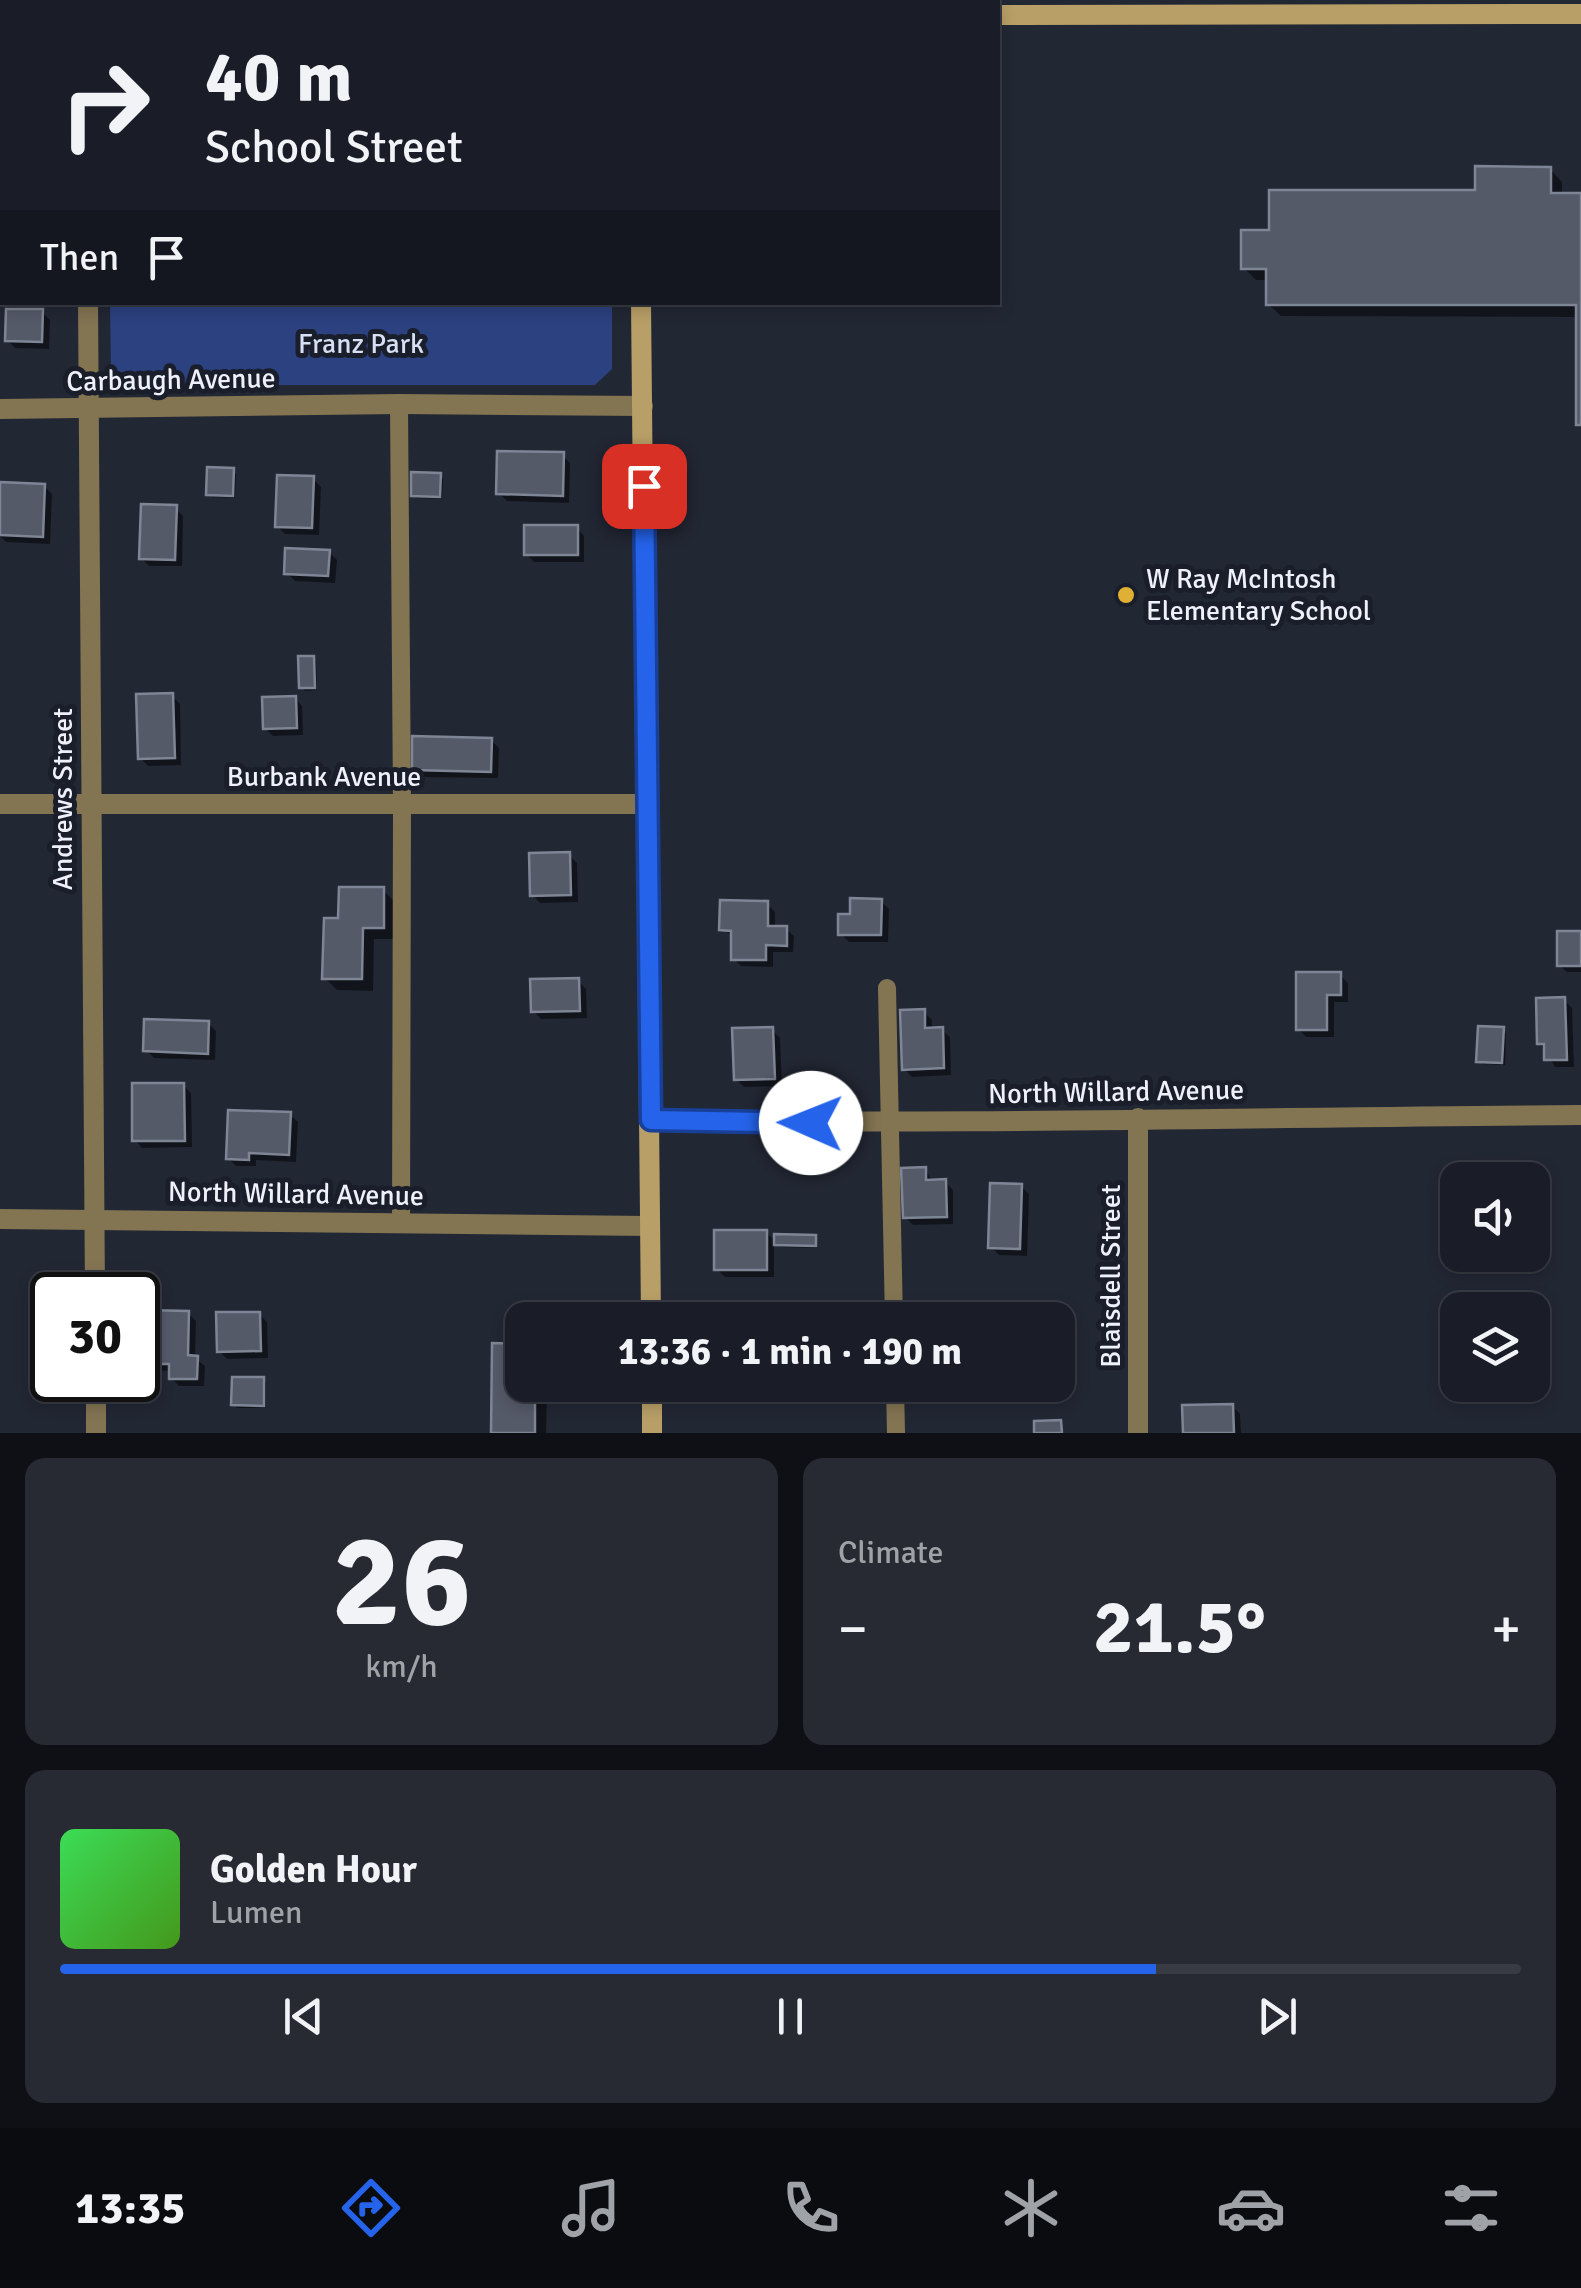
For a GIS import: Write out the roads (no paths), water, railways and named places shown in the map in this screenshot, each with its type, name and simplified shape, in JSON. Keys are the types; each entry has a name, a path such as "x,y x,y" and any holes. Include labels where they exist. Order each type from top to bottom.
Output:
{"main road":[{"path":"1000,15 1581,14"},
{"path":"642,305 651,1302"},
{"path":"652,1402 652,1433"}],"street":[{"name":"Andrews Street","path":"88,305 95,1272"},
{"name":"Carbaugh Avenue","path":"0,409 399,404 643,406"},
{"name":"Burbank Avenue","path":"0,804 648,804"},
{"name":"North Willard Avenue","path":"651,1120 890,1124 1581,1115"},
{"name":"Blaisdell Street","path":"1138,1118 1138,1433"},
{"name":"North Willard Avenue","path":"0,1219 650,1226"},
{"path":"96,1402 96,1433"}],"lane":[{"path":"399,404 400,1224"},
{"path":"887,988 894,1302"},
{"path":"895,1402 896,1433"}],"place":[{"name":"W Ray McIntosh Elementary School","path":"1126,595"}],"park label":[{"name":"Franz Park","path":"361,344"}]}
